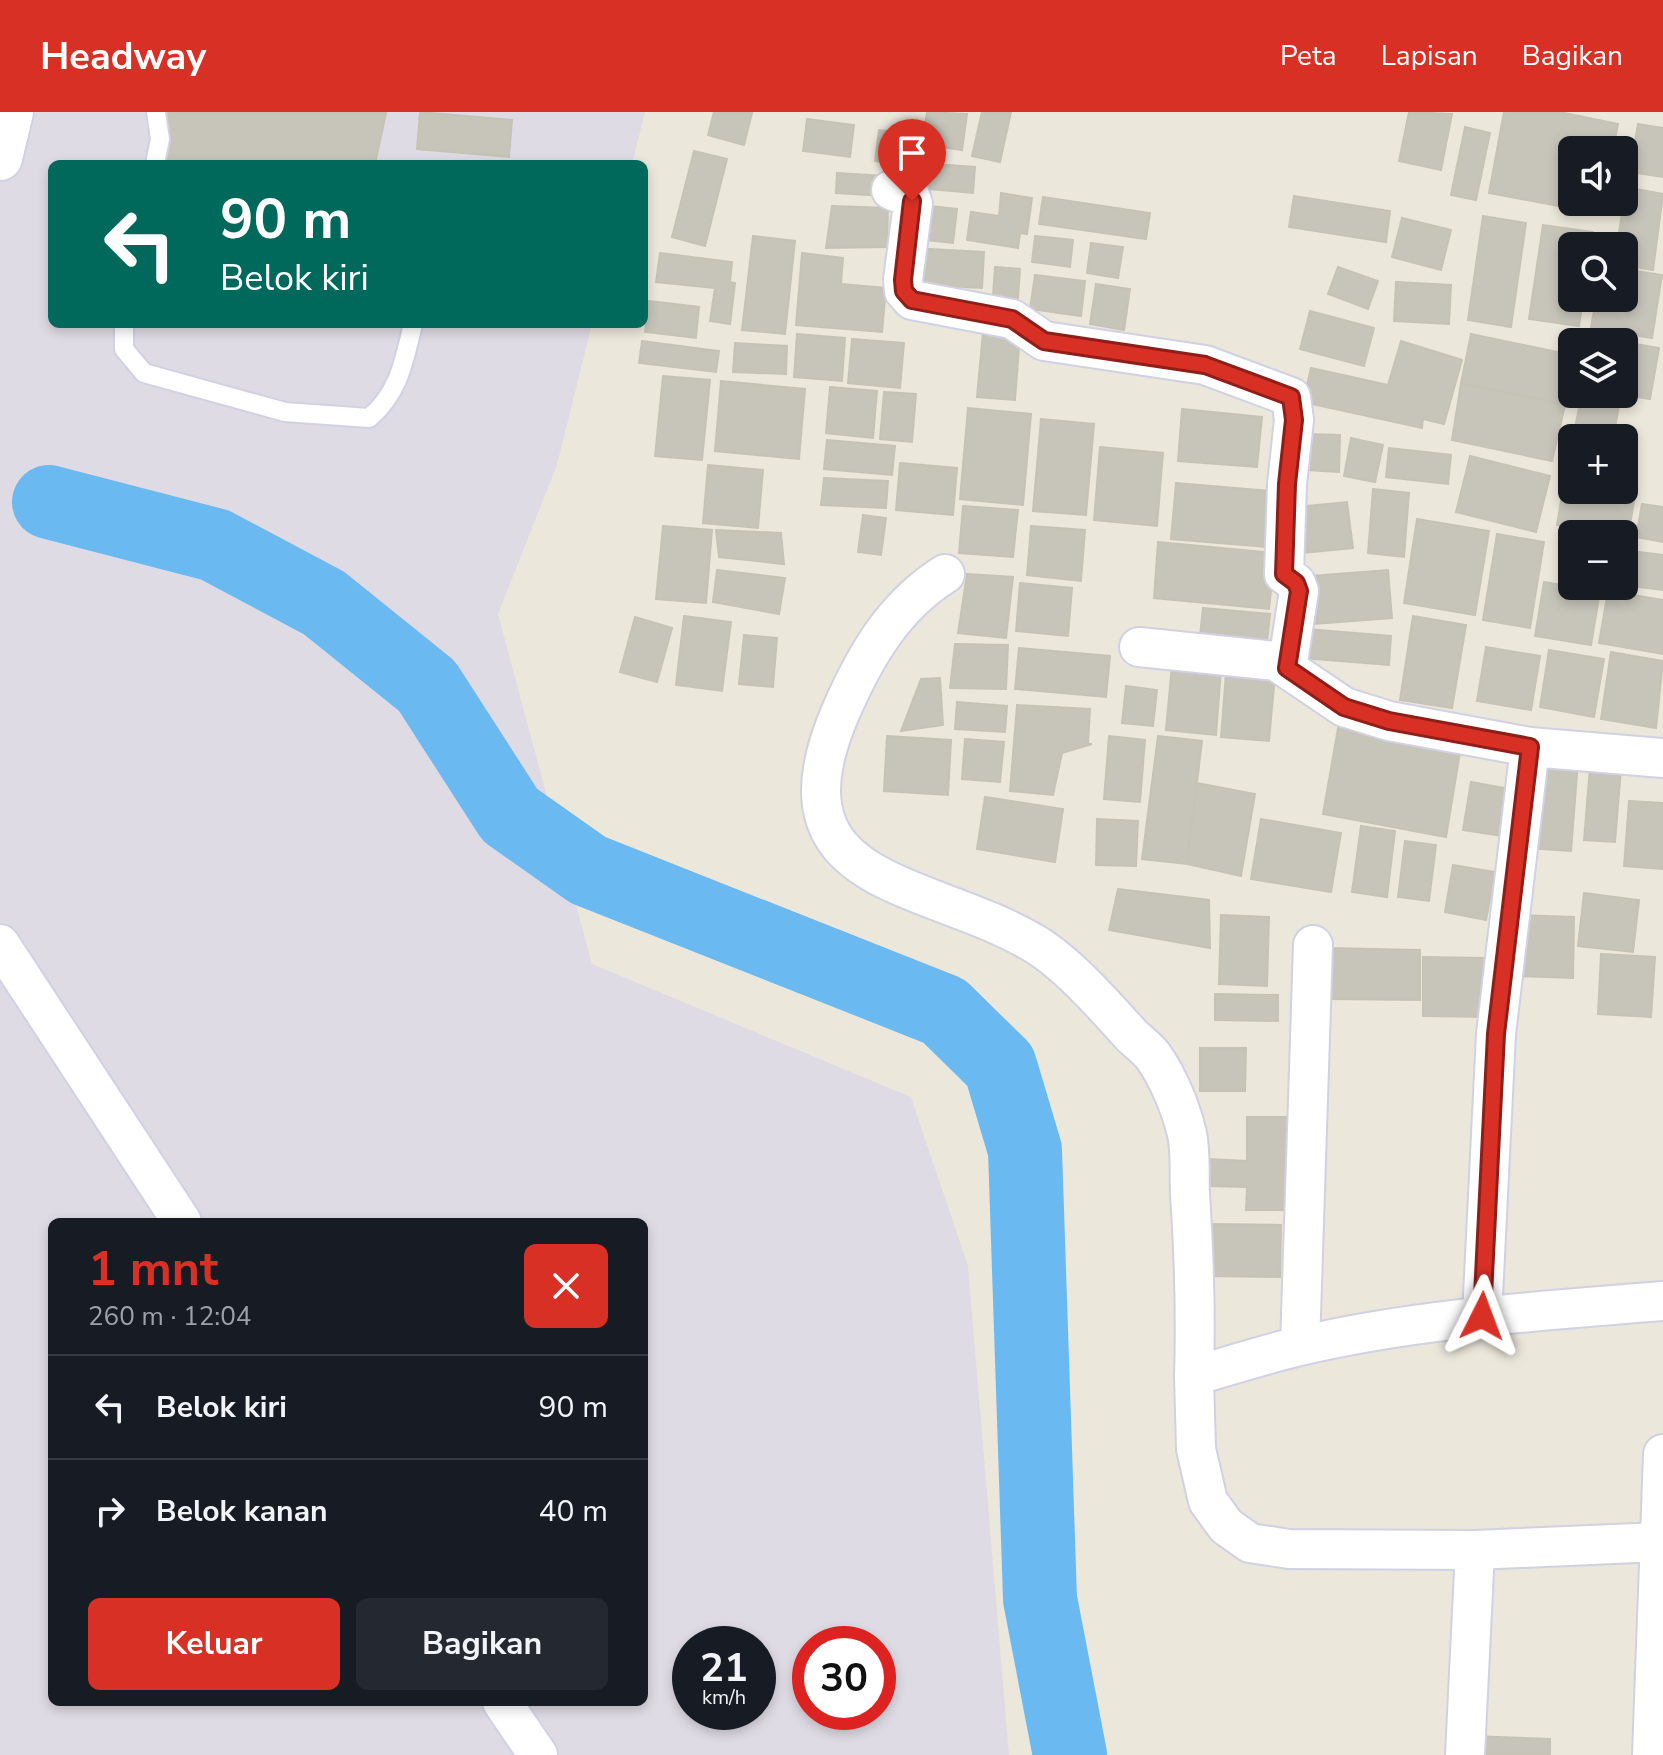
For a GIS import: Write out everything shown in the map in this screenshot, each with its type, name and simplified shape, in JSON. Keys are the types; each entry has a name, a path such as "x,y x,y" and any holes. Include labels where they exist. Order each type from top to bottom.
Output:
{"main road":[{"path":"0,158 11,112"}],"street":[{"path":"891,190 911,198 913,204 903,280 904,291 912,300 1012,319 1044,341 1205,365 1291,397 1294,420 1287,484 1284,574 1296,583 1299,591 1287,668"},
{"path":"945,574 917,592 896,615 874,645 852,684 823,758 820,794 828,829 840,848 865,869 899,887 987,918 1038,945 1152,1055 1170,1086 1187,1135 1196,1290 1196,1449 1208,1501 1226,1526 1250,1543 1289,1549 1475,1550 1659,1542"},
{"path":"1139,647 1276,661 1344,707 1389,721 1530,747 1663,758"},
{"path":"1482,1316 1496,1034 1530,747"},
{"path":"0,944 179,1218"},
{"path":"1300,1346 1313,945"},
{"path":"1194,1376 1300,1346 1482,1316 1663,1301"},
{"path":"1652,1755 1663,1454"},
{"path":"1465,1755 1475,1550"},
{"path":"505,1706 538,1755"}],"lane":[{"path":"156,112 160,139 156,160"},
{"path":"124,328 124,349 144,373 285,412 369,418 385,405 399,381 412,328"}],"shaded area":[{"path":"0,112 645,112 633,160 48,160 48,328 591,328 557,465 498,614 592,964 911,1097 968,1266 1009,1755 0,1755"}],"building":[{"path":"168,112 386,113 376,160 159,160"},
{"path":"420,112 512,120 509,157 417,149"},
{"path":"714,112 752,113 744,145 708,135"},
{"path":"927,112 967,114 962,150 922,144"},
{"path":"982,112 1011,112 1000,162 972,156"},
{"path":"1409,112 1452,114 1441,170 1399,161"},
{"path":"1504,112 1560,112 1618,124 1616,136 1558,136 1558,206 1489,193"},
{"path":"807,119 854,125 850,157 803,151"},
{"path":"1638,124 1663,128 1663,177 1638,173"},
{"path":"1465,127 1490,133 1476,200 1451,195"},
{"path":"879,130 911,134 907,166 875,161"},
{"path":"694,151 727,159 705,246 672,237"},
{"path":"920,163 975,167 973,193 918,188"},
{"path":"837,173 885,176 884,196 836,193"},
{"path":"1638,189 1663,194 1653,270 1638,267 1638,232 1619,232 1622,216 1638,216"},
{"path":"1001,193 1032,198 1027,234 1020,233 1018,248 967,240 971,212 999,216"},
{"path":"1294,196 1390,211 1386,242 1289,227"},
{"path":"1043,197 1150,213 1146,239 1039,224"},
{"path":"921,205 957,209 953,243 917,239"},
{"path":"832,206 888,208 887,247 826,248"},
{"path":"1483,216 1526,223 1511,327 1468,320"},
{"path":"1402,218 1451,230 1441,270 1392,257"},
{"path":"1543,225 1593,232 1558,232 1558,312 1581,312 1579,326 1529,319"},
{"path":"753,236 795,241 785,334 742,330"},
{"path":"1035,236 1073,240 1070,267 1032,262"},
{"path":"1091,243 1123,247 1118,278 1087,273"},
{"path":"912,248 984,252 982,288 910,284"},
{"path":"660,253 732,262 730,282 735,283 730,324 710,321 715,288 656,282"},
{"path":"802,253 843,258 841,284 886,288 882,332 796,325"},
{"path":"995,267 1020,269 1018,298 993,296"},
{"path":"1338,267 1378,281 1368,309 1328,294"},
{"path":"1638,271 1662,275 1652,338 1638,336 1638,328 1591,328 1594,312 1638,312"},
{"path":"1035,275 1085,281 1081,316 1030,309"},
{"path":"1396,282 1451,285 1449,324 1394,321"},
{"path":"1096,284 1130,289 1124,330 1090,324"},
{"path":"649,301 699,307 696,338 645,332 648,328"},
{"path":"1310,311 1374,328 1364,366 1300,349"},
{"path":"983,332 1020,335 1015,400 977,397"},
{"path":"797,334 845,338 842,381 794,377"},
{"path":"1471,334 1558,352 1558,404 1461,383"},
{"path":"852,339 904,343 900,388 848,383"},
{"path":"642,341 719,351 716,372 639,363"},
{"path":"1401,341 1462,360 1444,424 1423,419 1422,428 1303,402 1311,368 1388,385"},
{"path":"735,343 787,346 786,374 733,372"},
{"path":"1638,344 1659,348 1650,399 1638,397"},
{"path":"663,376 710,380 702,460 655,456"},
{"path":"721,381 805,389 799,459 715,451"},
{"path":"1461,383 1558,404 1558,408 1564,408 1561,424 1558,424 1552,461 1452,440"},
{"path":"830,387 877,391 873,438 826,433"},
{"path":"884,392 916,394 912,442 880,439"},
{"path":"968,408 1031,414 1023,505 960,499"},
{"path":"1579,408 1619,408 1616,424 1576,424"},
{"path":"1182,409 1262,417 1257,467 1178,461"},
{"path":"1041,419 1094,424 1086,515 1033,511"},
{"path":"1307,434 1340,435 1339,472 1306,470"},
{"path":"1351,438 1383,445 1375,482 1344,476"},
{"path":"827,440 895,446 892,475 824,469"},
{"path":"1100,447 1163,453 1157,526 1094,520"},
{"path":"1389,448 1451,455 1448,484 1386,477"},
{"path":"1470,456 1550,476 1536,532 1456,512"},
{"path":"900,463 957,468 953,515 896,510"},
{"path":"708,465 763,470 758,528 703,523"},
{"path":"824,478 888,481 886,508 821,505"},
{"path":"1176,483 1270,491 1266,547 1171,539"},
{"path":"1373,489 1409,493 1404,557 1368,553"},
{"path":"1347,502 1353,548 1303,553 1297,507"},
{"path":"1560,504 1634,504 1631,520 1558,520 1557,525"},
{"path":"1642,504 1663,507 1663,542 1638,537"},
{"path":"963,506 1018,510 1013,557 959,553"},
{"path":"863,515 886,518 881,555 858,552"},
{"path":"1417,519 1489,531 1475,615 1404,603"},
{"path":"663,526 712,530 706,603 656,599"},
{"path":"1031,526 1085,530 1081,581 1027,575"},
{"path":"716,530 781,533 784,564 719,557"},
{"path":"1497,534 1544,542 1530,628 1483,620"},
{"path":"1158,542 1275,553 1269,609 1154,598"},
{"path":"1638,552 1663,555 1663,590 1638,587"},
{"path":"717,570 785,578 779,614 713,602"},
{"path":"1388,570 1392,618 1314,624 1311,576"},
{"path":"967,574 1013,577 1006,638 958,633"},
{"path":"1544,582 1558,584 1558,600 1598,600 1591,645 1535,636"},
{"path":"1020,583 1072,588 1068,636 1016,631"},
{"path":"1638,596 1663,600 1663,654 1599,643 1606,600 1638,600"},
{"path":"1203,608 1270,614 1266,652 1199,645"},
{"path":"684,616 731,622 722,691 676,685"},
{"path":"1413,616 1466,625 1452,708 1400,700"},
{"path":"635,617 672,628 657,682 620,672"},
{"path":"1306,629 1391,636 1389,665 1303,658"},
{"path":"744,635 777,638 773,687 739,684"},
{"path":"955,644 1008,645 1006,689 950,688"},
{"path":"1486,647 1540,656 1531,710 1477,701"},
{"path":"1019,648 1110,656 1106,697 1015,689"},
{"path":"1549,650 1604,659 1594,717 1540,707"},
{"path":"1611,652 1663,661 1656,728 1601,719"},
{"path":"1173,653 1222,657 1216,735 1166,730"},
{"path":"1227,660 1276,664 1269,741 1221,737"},
{"path":"940,678 943,725 901,731 921,679"},
{"path":"1126,686 1157,690 1153,726 1122,723"},
{"path":"957,702 1007,706 1005,732 955,729"},
{"path":"1017,705 1090,709 1088,744 1092,744 1062,753 1053,795 1010,791"},
{"path":"1340,717 1462,740 1446,837 1323,814"},
{"path":"887,736 951,740 948,795 884,791"},
{"path":"1109,736 1145,740 1140,802 1104,799"},
{"path":"1158,736 1202,741 1187,864 1142,859"},
{"path":"965,739 1004,742 1000,782 962,779"},
{"path":"1533,758 1578,762 1571,851 1526,848"},
{"path":"1590,767 1621,769 1615,842 1584,840"},
{"path":"1471,782 1510,789 1503,836 1463,830"},
{"path":"1197,783 1255,794 1241,876 1187,864"},
{"path":"985,797 1063,809 1055,862 977,849"},
{"path":"1629,801 1663,803 1663,869 1624,866"},
{"path":"1097,819 1138,821 1136,866 1096,865"},
{"path":"1261,819 1341,833 1331,892 1251,879"},
{"path":"1361,826 1395,831 1387,897 1352,892"},
{"path":"1405,841 1436,845 1429,901 1398,897"},
{"path":"1453,865 1495,872 1486,920 1445,912"},
{"path":"1118,889 1209,900 1210,948 1109,930"},
{"path":"1584,893 1639,900 1633,952 1578,946"},
{"path":"1221,915 1269,917 1267,986 1219,984"},
{"path":"1515,915 1574,917 1573,978 1514,976"},
{"path":"1329,948 1420,950 1420,1000 1329,999"},
{"path":"1601,954 1655,957 1651,1017 1598,1014"},
{"path":"1423,957 1486,958 1486,1017 1423,1016"},
{"path":"1215,994 1278,995 1278,1021 1215,1020"},
{"path":"1200,1048 1246,1048 1245,1091 1200,1091"},
{"path":"1247,1117 1294,1117 1293,1210 1246,1210 1247,1187 1209,1186 1210,1159 1247,1161"},
{"path":"1211,1224 1281,1225 1280,1277 1210,1276"},
{"path":"1471,1736 1550,1739 1550,1755 1470,1755"}],"waterway":[{"path":"49,502 215,545 324,603 427,686 510,815 588,870 944,1011 1000,1066 1025,1150 1040,1599 1070,1755"}],"route":[{"path":"912,201 903,280 904,291 912,300 1012,319 1044,341 1205,365 1291,397 1295,410 1287,484 1284,574 1296,583 1299,591 1287,668 1344,707 1389,721 1530,747 1496,1034 1482,1316"}]}
